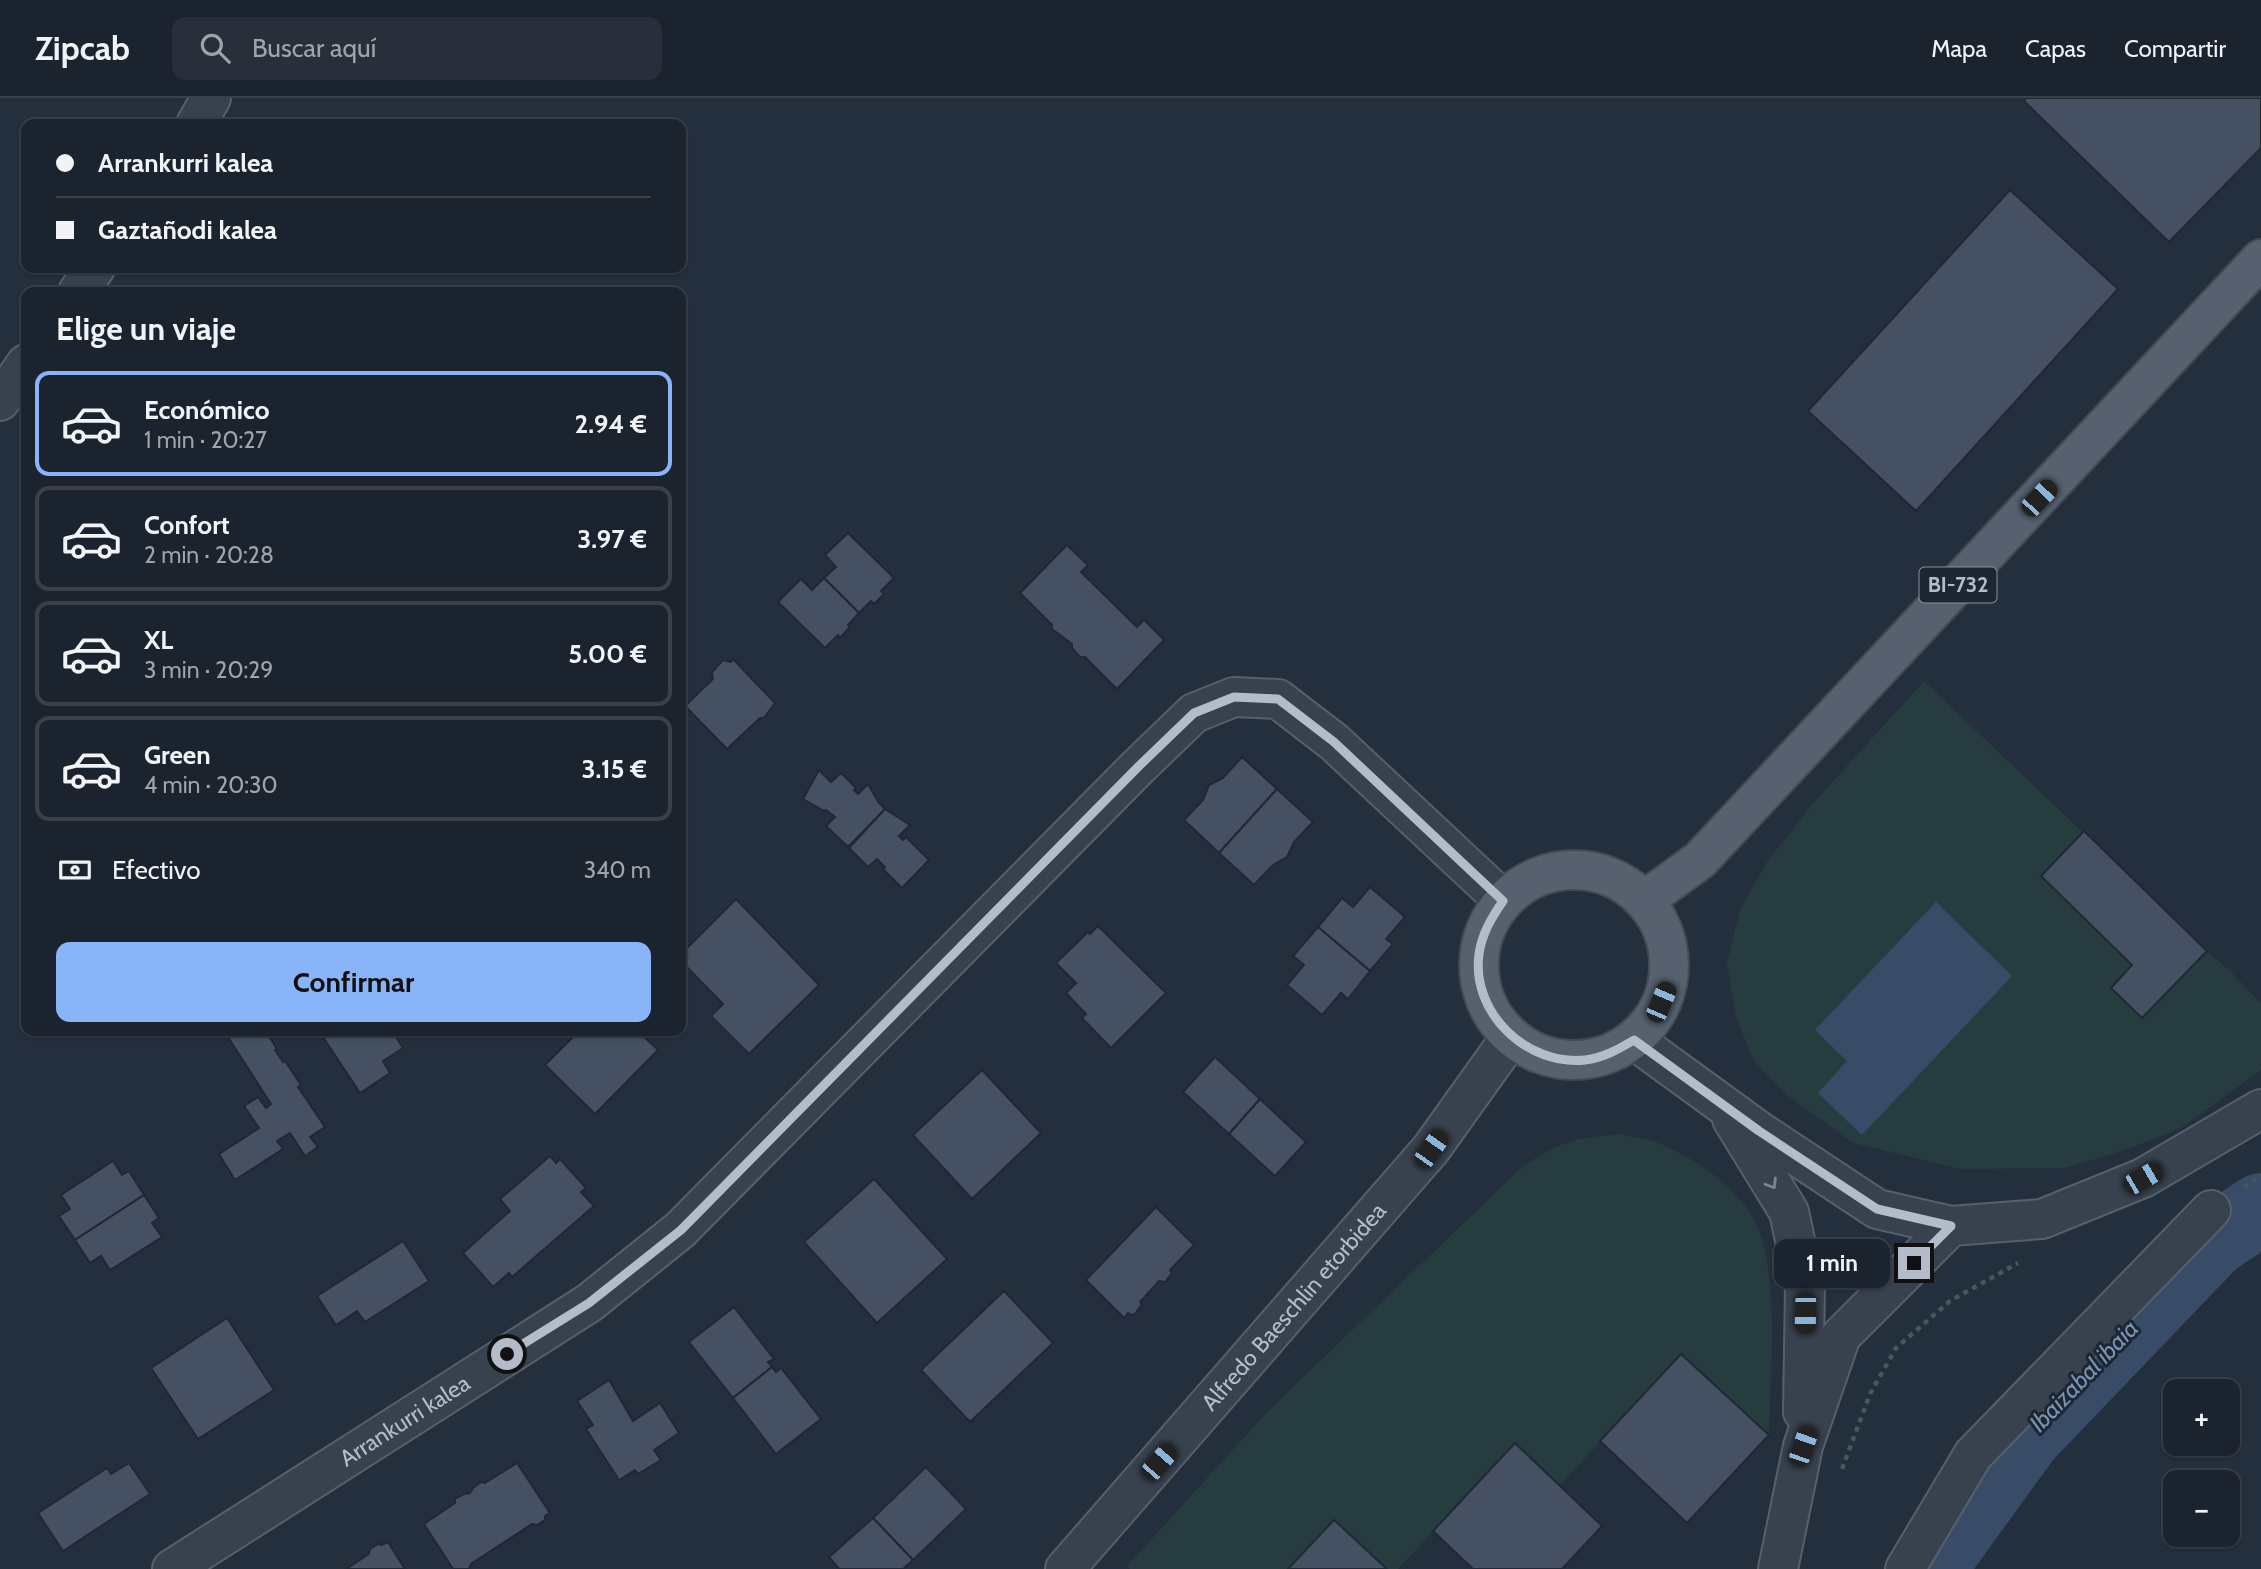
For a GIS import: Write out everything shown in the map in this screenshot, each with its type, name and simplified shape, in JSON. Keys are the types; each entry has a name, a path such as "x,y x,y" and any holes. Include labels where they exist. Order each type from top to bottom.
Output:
{"main road":[{"name":"BI-732","path":"1645,900 1700,860 2261,259"},
{"path":"1559,870 1590,870 1620,881 1645,900 1662,927 1670,957 1667,988 1655,1017 1634,1040 1611,1053 1585,1060 1559,1060 1533,1052 1511,1037 1492,1013 1480,985 1479,955 1487,925 1503,901 1528,881 1559,870"}],"street":[{"path":"199,119 211,98"},
{"path":"0,401 21,371"},
{"name":"Arrankurri kalea","path":"172,1569 589,1303 681,1230 1194,713 1234,697 1278,699 1334,742 1503,901"},
{"name":"Alfredo Baeschlin etorbidea","path":"1065,1569 1431,1149 1511,1037"},
{"path":"1634,1040 1877,1209 1951,1226 2042,1219 2143,1178 2261,1109"},
{"path":"1724,1105 1789,1212 1805,1286 1803,1446"},
{"path":"1905,1569 1973,1455 2211,1210"},
{"path":"1770,1568 1803,1446 1841,1336 1951,1226"}],"path":[{"path":"1839,1478 1870,1394 1896,1348 1950,1301 2023,1260"}],"green space":[{"path":"1924,681 2261,1003 2261,1070 2181,1128 2125,1150 2065,1168 1960,1169 1853,1143 1787,1095 1754,1061 1736,1017 1727,963 1740,910 1767,862 1810,807"},
{"path":"1622,1134 1658,1143 1693,1161 1735,1194 1756,1222 1767,1261 1772,1310 1769,1435 1681,1355 1560,1485 1515,1444 1398,1569 1387,1569 1334,1520 1288,1569 1130,1569 1127,1566 1270,1409 1519,1170 1556,1147 1580,1139"}],"water":[{"path":"1936,902 2012,976 1862,1135 1818,1093 1847,1061 1815,1030"}],"building":[{"path":"2026,98 2261,98 2261,148 2169,242 2024,101"},
{"path":"2010,190 2118,289 1916,511 1808,411"},
{"path":"848,533 894,578 881,591 884,594 874,604 871,601 859,613 824,578 836,567 825,555"},
{"path":"1067,545 1088,565 1081,572 1137,627 1144,620 1164,640 1117,689 1085,657 1080,657 1072,644 1052,629 1052,625 1020,593"},
{"path":"824,578 859,613 840,638 838,635 825,648 778,602 801,579 812,590"},
{"path":"733,659 775,703 764,718 760,718 727,749 686,705 713,679 712,672 723,660 731,662"},
{"path":"1242,757 1277,789 1219,853 1184,820 1203,800 1209,785 1223,778"},
{"path":"819,770 831,782 841,773 856,788 854,790 858,794 868,784 885,809 850,845 847,846 826,826 835,817 803,799"},
{"path":"1277,789 1313,822 1294,842 1287,857 1273,865 1254,885 1219,853"},
{"path":"885,809 910,825 899,836 903,840 906,837 929,860 902,888 877,859 868,867 849,848"},
{"path":"2084,831 2207,951 2142,1018 2111,988 2132,965 2041,876"},
{"path":"1370,887 1405,917 1386,939 1393,944 1370,971 1318,927 1342,898 1353,907"},
{"path":"736,899 819,985 749,1054 711,1016 723,1004 686,966 686,949"},
{"path":"1098,926 1166,993 1111,1048 1082,1018 1086,1014 1066,993 1076,983 1056,963 1088,932 1090,934"},
{"path":"1318,927 1370,971 1348,999 1341,993 1322,1015 1287,985 1304,965 1293,956"},
{"path":"227,1036 269,1036 277,1049 275,1050 301,1085 298,1087 325,1127 310,1137 318,1147 305,1156 290,1133 277,1141 283,1149 235,1180 219,1154 259,1128 244,1106 258,1097 266,1108 271,1104"},
{"path":"322,1036 395,1036 403,1048 383,1061 390,1073 360,1093"},
{"path":"574,1036 643,1036 658,1050 595,1114 545,1065"},
{"path":"1215,1057 1260,1099 1229,1134 1183,1092"},
{"path":"982,1070 1041,1133 972,1199 913,1135"},
{"path":"1260,1099 1306,1142 1275,1176 1229,1134"},
{"path":"550,1156 556,1163 560,1159 586,1188 581,1192 594,1206 512,1277 509,1273 493,1287 463,1253 510,1211 500,1199"},
{"path":"113,1161 122,1175 129,1171 144,1195 75,1240 59,1216 70,1209 61,1195"},
{"path":"874,1179 947,1259 877,1323 804,1242"},
{"path":"144,1195 159,1218 152,1223 162,1237 110,1270 101,1256 90,1263 75,1240"},
{"path":"1156,1207 1194,1245 1170,1270 1172,1273 1165,1282 1159,1281 1140,1302 1142,1304 1135,1314 1128,1313 1124,1318 1086,1280"},
{"path":"403,1241 429,1281 365,1322 357,1311 336,1325 317,1296"},
{"path":"1004,1291 1053,1343 970,1422 921,1370"},
{"path":"734,1307 774,1359 768,1362 772,1367 733,1398 689,1342"},
{"path":"227,1318 274,1390 198,1439 151,1368"},
{"path":"1681,1354 1769,1435 1687,1523 1600,1441"},
{"path":"772,1367 776,1372 781,1368 821,1419 776,1454 733,1398"},
{"path":"609,1380 633,1421 660,1403 679,1433 654,1450 661,1460 638,1474 635,1470 619,1480 586,1429 593,1425 577,1401"},
{"path":"1515,1443 1602,1526 1562,1569 1473,1569 1433,1531"},
{"path":"129,1463 150,1494 63,1551 38,1513 107,1468 111,1474"},
{"path":"517,1463 550,1513 545,1516 545,1520 537,1525 532,1524 471,1564 469,1569 453,1569 424,1524 455,1503 455,1499 470,1493 481,1482 485,1483"},
{"path":"926,1467 966,1509 913,1560 873,1518"},
{"path":"873,1518 913,1560 903,1569 839,1569 829,1557"},
{"path":"1334,1520 1387,1569 1288,1569"},
{"path":"388,1542 405,1569 346,1569 369,1554 370,1549"}],"waterway":[{"name":"Ibaizabal ibaia","path":"1935,1569 1939,1556 2026,1436 2213,1241 2261,1209"}],"route":[{"path":"507,1354 589,1303 681,1230 1139,766 1194,713 1234,697 1278,699 1334,742 1503,901 1487,925 1479,955 1480,985 1492,1013 1511,1037 1533,1052 1559,1060 1585,1060 1611,1053 1634,1040 1759,1131 1877,1209 1951,1226 1914,1263"}]}
